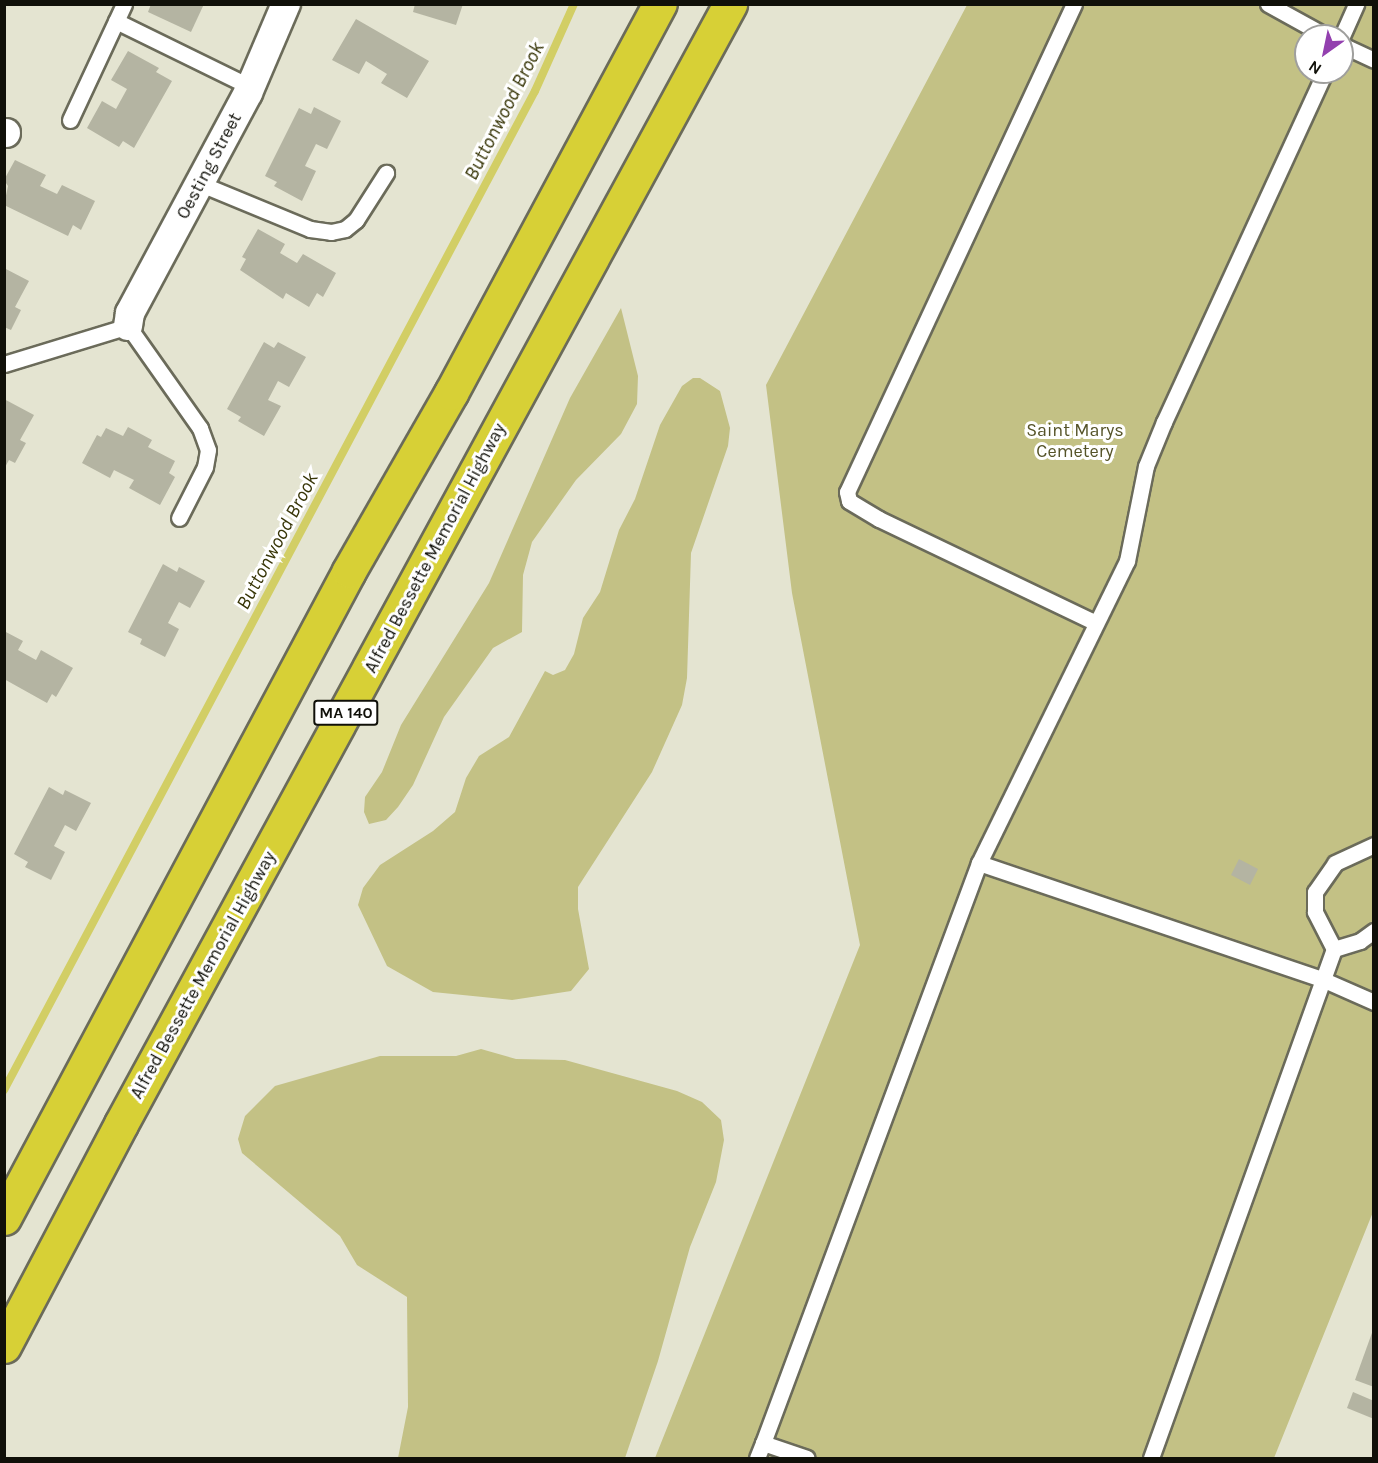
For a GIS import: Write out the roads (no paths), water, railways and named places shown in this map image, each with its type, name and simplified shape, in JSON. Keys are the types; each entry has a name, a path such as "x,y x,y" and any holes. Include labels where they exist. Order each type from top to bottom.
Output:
{"highway":[{"path":"4,1218 344,581 451,393 660,4"},
{"name":"Alfred Bessette Memorial Highway","path":"4,1346 122,1124 730,4"}],"street":[{"name":"Oesting Street","path":"128,326 130,313 251,87 286,4"}],"lane":[{"path":"70,120 123,4"},
{"path":"1074,4 847,492 849,501 870,514 1094,622"},
{"path":"1268,4 1304,24"},
{"path":"1347,24 1356,4"},
{"path":"116,21 251,87"},
{"path":"1354,51 1374,60"},
{"path":"757,1458 979,862 1133,544 1146,466 1164,422 1319,84"},
{"path":"201,184 310,229 331,232 345,230 356,220 386,173"},
{"path":"4,364 128,326 200,429 208,450 205,468 179,518"},
{"path":"1151,1458 1334,948 1315,912 1316,892 1335,863 1374,845"},
{"path":"979,862 1324,981 1374,1002"},
{"path":"1334,948 1360,941 1374,931"},
{"path":"763,1443 807,1458"}],"waterway":[{"name":"Buttonwood Brook","path":"4,1090 535,91 574,4"}],"park label":[{"name":"Saint Marys Cemetery","path":"1075,441"}]}
